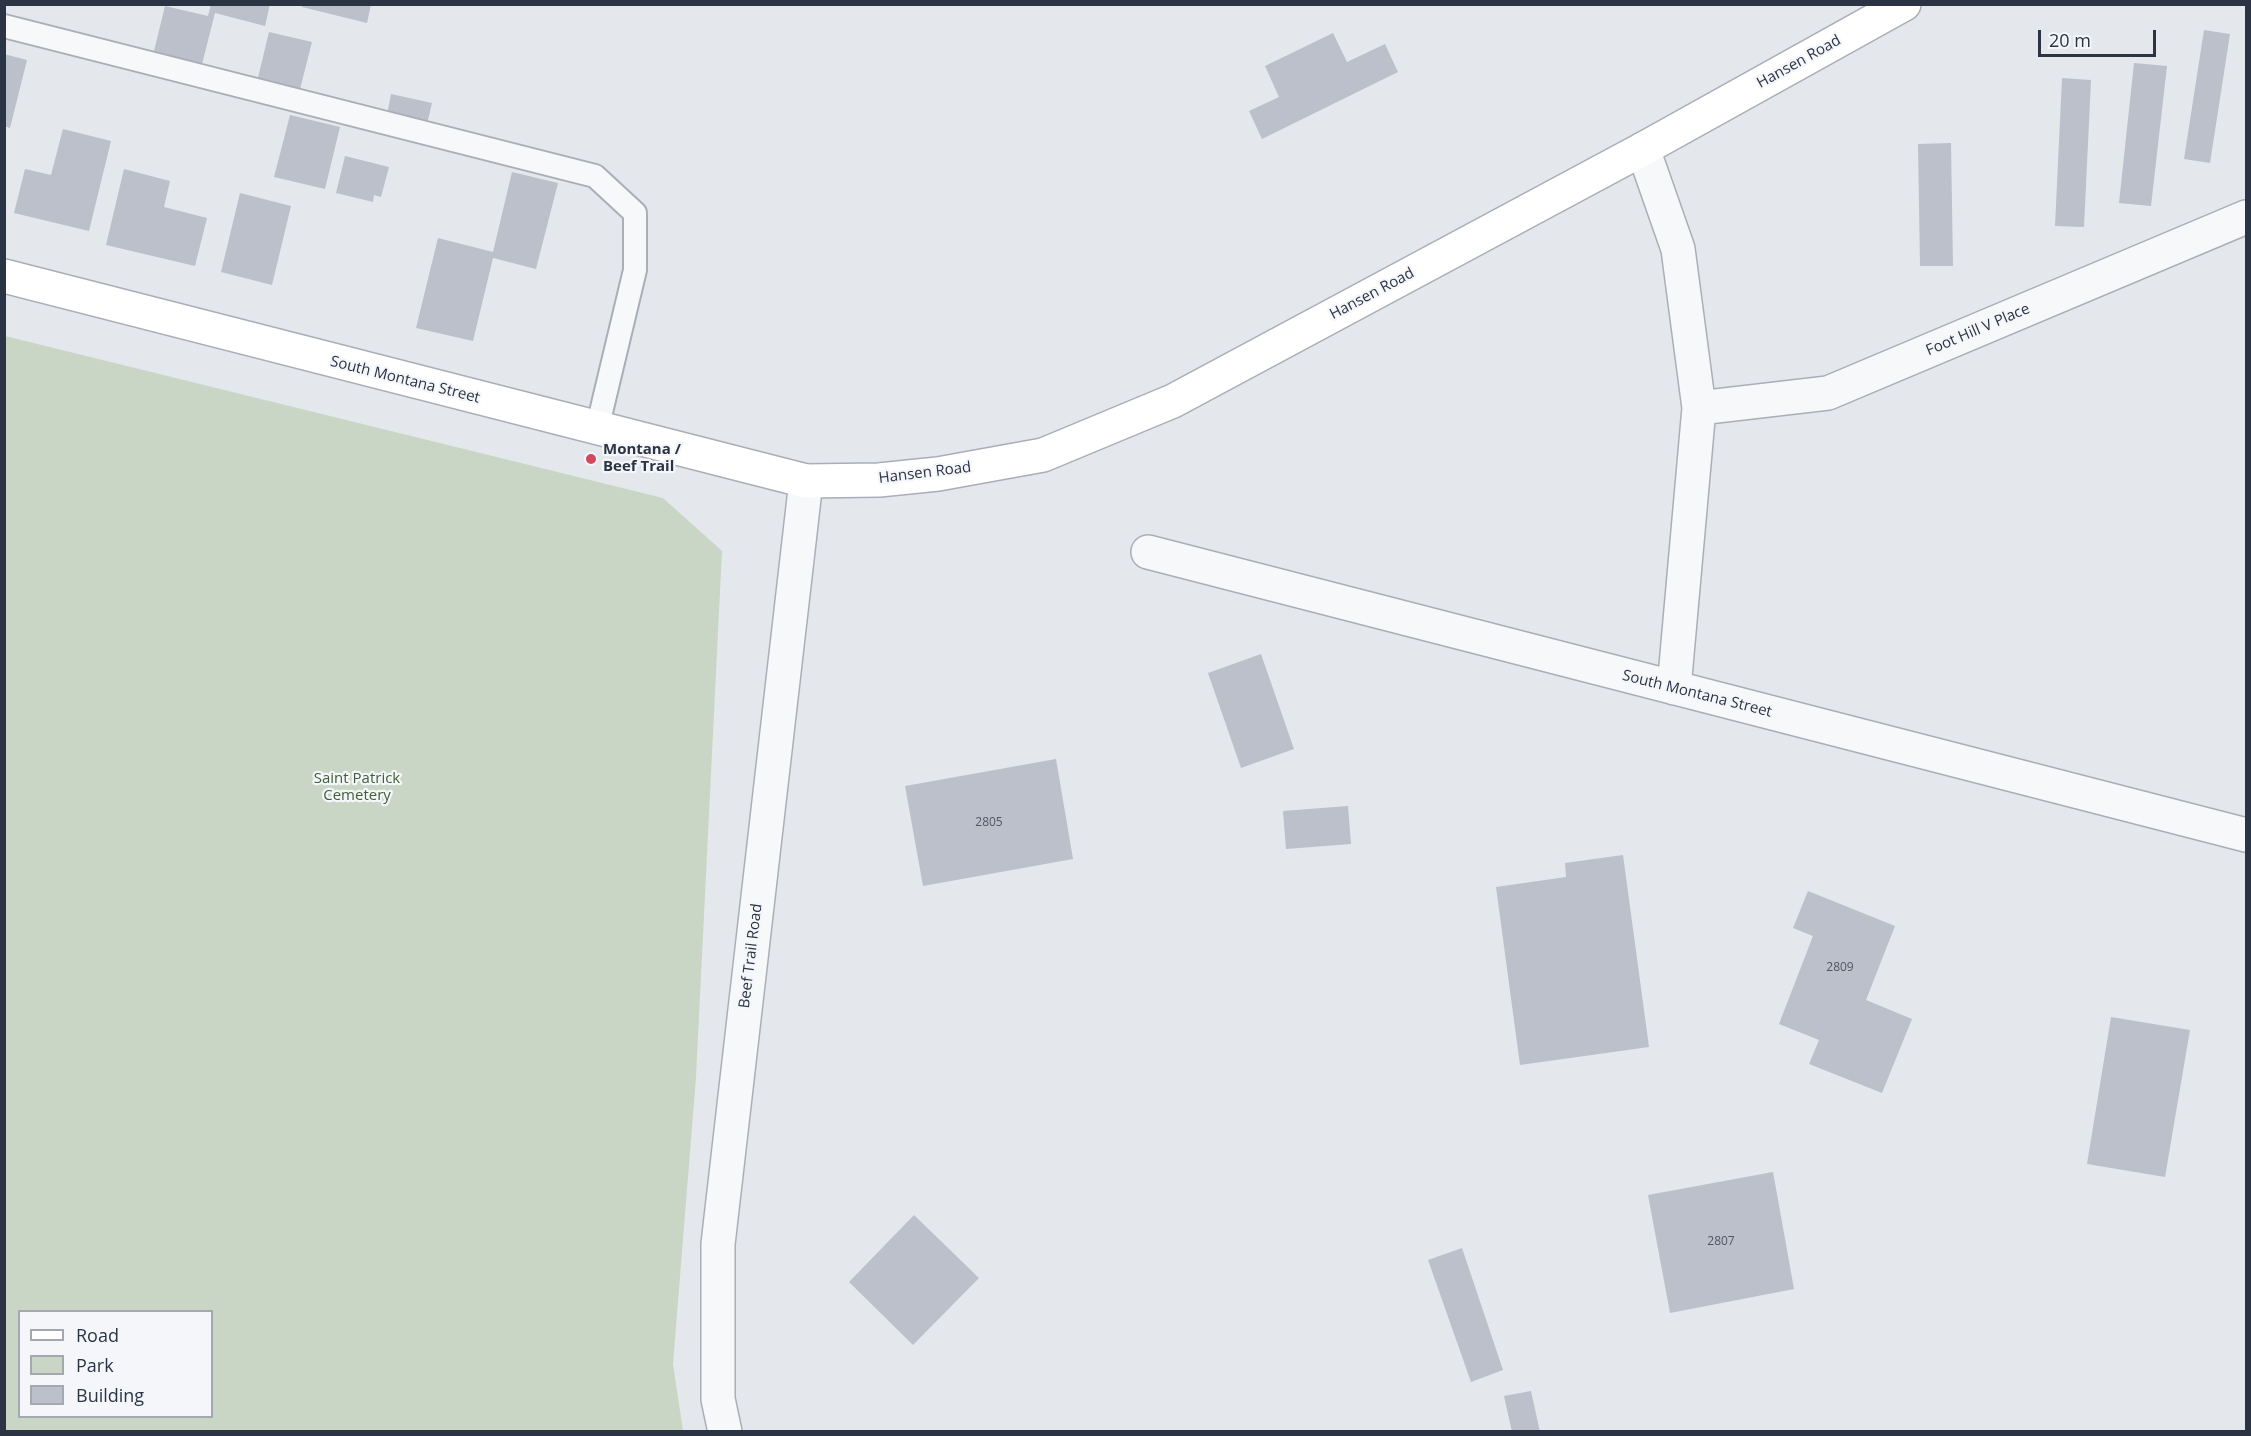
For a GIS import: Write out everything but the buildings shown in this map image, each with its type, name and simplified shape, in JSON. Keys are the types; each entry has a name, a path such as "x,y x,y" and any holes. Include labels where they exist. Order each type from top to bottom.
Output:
{"street":[{"name":"Hansen Road","path":"806,481 879,480 938,474 1043,455 1173,401 1642,149 1904,4"},
{"path":"1642,149 1678,249 1700,408 1674,688"},
{"name":"Foot Hill V Place","path":"1700,408 1828,393 2247,217"},
{"name":"South Montana Street","path":"4,276 806,481"},
{"name":"Beef Trail Road","path":"725,1431 718,1399 718,1244 806,481"},
{"name":"South Montana Street","path":"1148,552 2247,835"}],"lane":[{"path":"4,26 595,176 635,213 635,270 597,429"}],"green space":[{"name":"Saint Patrick Cemetery","path":"5,336 663,498 722,551 696,1077 673,1364 683,1431 5,1431"}],"place":[{"name":"Montana / Beef Trail","path":"591,459"}]}
